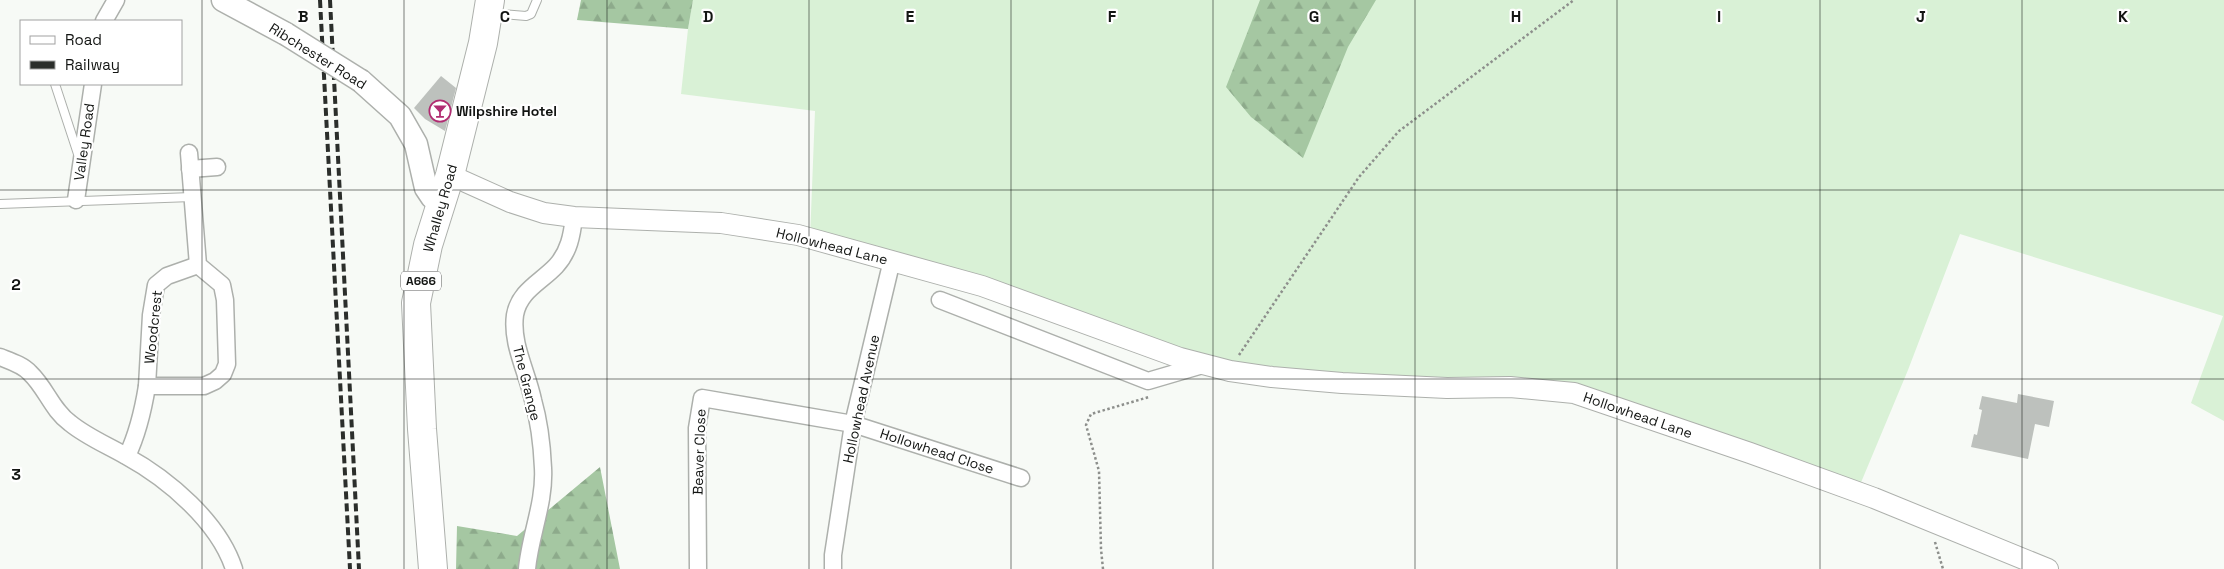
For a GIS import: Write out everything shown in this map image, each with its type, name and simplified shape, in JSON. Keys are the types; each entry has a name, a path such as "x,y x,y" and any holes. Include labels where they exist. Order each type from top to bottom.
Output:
{"highway":[{"name":"Whalley Road","path":"433,569 422,429 416,303 428,245 450,175 482,44 489,6"}],"main road":[{"name":"Ribchester Road","path":"222,0 286,34 362,80 400,116 416,144 426,188 432,197 442,204"}],"street":[{"path":"105,20 116,0"},
{"name":"Valley Road","path":"76,200 93,85"},
{"path":"147,386 204,386 216,381 223,374 227,364 225,300 222,286 198,265 190,161 217,167"},
{"name":"Hollowhead Lane","path":"450,175 510,202 544,213 574,217 721,223 798,235 982,286 1180,358 1230,371 1342,383 1447,388 1510,387 1574,393 1874,498 2048,569"},
{"name":"The Grange","path":"527,569 529,547 541,507 544,469 533,399 514,332 515,312 524,294 557,265 562,257 571,241 574,217"},
{"name":"Hollowhead Avenue","path":"833,569 833,554 853,424 892,260"},
{"name":"Woodcrest","path":"127,456 136,438 143,414 147,386 151,315 156,286 167,276 198,265"},
{"path":"940,300 1148,381 1206,364"},
{"path":"0,357 30,372 54,407 69,423 99,442 127,456 172,488 206,520 224,543 234,569"},
{"name":"Beaver Close","path":"698,569 697,428 702,398 853,424"},
{"name":"Hollowhead Close","path":"853,424 1021,478"}],"lane":[{"path":"489,6 526,16 531,14 537,0"},
{"path":"55,85 81,163"},
{"path":"0,204 192,196"}],"path":[{"path":"1230,371 1251,336 1359,177 1399,131 1574,0"},
{"path":"1103,569 1099,471 1086,426 1090,414 1155,395"},
{"path":"1930,522 1943,569"}],"green space":[{"path":"581,0 693,0 688,29 577,20"},
{"path":"693,0 2224,0 2224,421 2191,403 2223,316 1960,234 1908,370 1857,492 1574,393 1272,377 810,239 815,111 681,94"},
{"path":"1260,0 1376,0 1348,47 1303,158 1251,117 1226,87"},
{"path":"600,467 620,569 456,569 457,526 517,536"}],"building":[{"path":"441,76 456,88 445,131 425,119 414,108"},
{"path":"2018,394 2054,401 2049,427 2035,424 2028,459 1971,447 1974,434 1977,435 1982,410 1979,409 1982,396 2017,403"}],"railway":[{"path":"320,0 350,569"},
{"path":"330,0 359,569"}],"place":[{"name":"Wilpshire Hotel","path":"440,111"}]}
